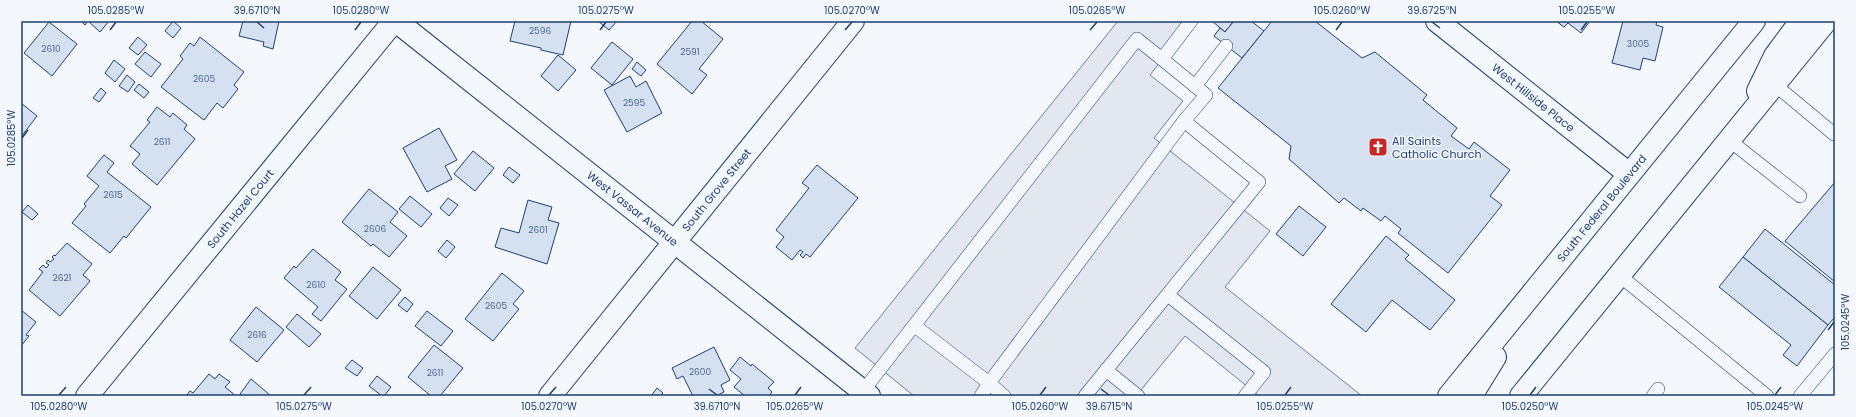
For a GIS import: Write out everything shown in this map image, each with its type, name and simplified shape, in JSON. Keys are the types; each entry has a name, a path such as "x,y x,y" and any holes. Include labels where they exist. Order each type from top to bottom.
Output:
{"street":[{"name":"West Vassar Avenue","path":"395,21 676,242 866,394"},
{"name":"South Hazel Court","path":"87,396 395,21"},
{"name":"South Grove Street","path":"550,396 676,242 853,21"},
{"name":"West Hillside Place","path":"1437,21 1629,174"},
{"name":"South Federal Boulevard","path":"1449,396 1754,21"},
{"path":"1735,132 1775,56 1801,21"},
{"path":"1521,396 1774,84 1827,21"},
{"path":"1471,396 1541,283"}],"lane":[{"path":"1162,59 1191,21"},
{"path":"1827,21 1835,27"},
{"path":"866,394 915,326 1137,39 1206,95 1184,121 989,383 981,396"},
{"path":"1195,86 1226,46"},
{"path":"1774,84 1834,134 1835,133"},
{"path":"1085,396 1259,182 1184,121"},
{"path":"1735,132 1800,196"},
{"path":"1620,275 1767,396"},
{"path":"1168,295 1264,372 1245,396"},
{"path":"915,326 1004,396"},
{"path":"1800,396 1835,354"},
{"path":"1106,370 1138,396"}],"shaded area":[{"path":"1118,21 1193,21 1150,75 1183,101 1154,138 1270,231 1225,287 1362,396 1259,396 1185,336 1136,396 914,396 855,348"}],"building":[{"path":"81,21 88,21 85,25"},
{"path":"88,21 109,21 100,32"},
{"path":"173,21 181,28 173,38 165,31"},
{"path":"243,21 279,21 273,49 263,46 264,42 239,36"},
{"path":"515,21 571,21 563,55 510,41"},
{"path":"598,21 617,21 609,30"},
{"path":"692,21 701,21 723,39 699,69 707,75 692,94 657,64"},
{"path":"1212,21 1234,21 1225,32"},
{"path":"1234,21 1251,21 1264,31 1242,58 1214,36 1220,28 1225,32"},
{"name":"All Saints Catholic Church","path":"1272,21 1315,21 1362,58 1375,52 1427,95 1423,100 1457,128 1451,136 1469,149 1474,142 1510,170 1490,196 1502,205 1448,273 1398,233 1401,229 1385,216 1381,221 1363,208 1361,211 1344,198 1339,203 1289,159 1291,146 1218,88"},
{"path":"1556,21 1590,21 1581,33 1568,23 1564,27"},
{"path":"1623,21 1657,21 1656,25 1663,27 1655,61 1643,58 1640,70 1612,63"},
{"path":"49,22 77,44 52,76 24,53"},
{"path":"138,37 147,45 138,55 129,48"},
{"path":"200,37 244,72 234,85 238,89 223,108 217,103 204,120 161,87 183,59 180,56 190,43 194,46"},
{"path":"612,42 633,59 612,85 591,68"},
{"path":"145,52 161,64 151,77 135,64"},
{"path":"558,55 576,70 558,91 541,76"},
{"path":"114,60 125,69 115,82 105,73"},
{"path":"637,62 646,70 641,76 632,69"},
{"path":"127,75 135,82 128,92 119,86"},
{"path":"630,76 636,87 646,81 662,113 627,132 604,90"},
{"path":"139,84 149,92 144,98 134,90"},
{"path":"101,88 106,93 99,102 93,98"},
{"path":"21,103 37,116 21,137"},
{"path":"157,107 170,117 173,113 187,125 184,129 195,139 157,185 132,164 140,154 130,146 150,122 147,120"},
{"path":"439,128 457,160 445,166 452,179 427,192 403,148"},
{"path":"473,151 494,168 475,191 454,174"},
{"path":"104,155 114,163 107,172 151,207 126,238 124,236 110,253 72,223 86,206 84,204 99,186 87,176"},
{"path":"817,165 858,198 810,257 806,254 803,258 800,255 803,252 800,250 792,260 776,247 784,237 776,230 809,188 802,183"},
{"path":"509,167 520,175 513,183 503,175"},
{"path":"1835,182 1835,282 1785,241"},
{"path":"369,189 398,212 390,222 407,236 389,257 373,244 371,246 342,222"},
{"path":"410,196 432,214 421,227 399,209"},
{"path":"448,198 458,205 449,216 440,208"},
{"path":"528,200 552,207 548,220 559,223 547,264 495,247 501,228 519,233"},
{"path":"28,205 38,214 32,220 22,212"},
{"path":"1299,206 1326,227 1303,256 1276,234"},
{"path":"1765,229 1835,285 1835,317 1828,325 1743,257"},
{"path":"1386,236 1409,255 1405,259 1455,300 1430,330 1392,300 1366,332 1331,304"},
{"path":"447,240 455,247 446,258 438,251"},
{"path":"67,243 92,264 83,275 90,281 60,316 29,290 43,272 39,269 43,265 46,268 49,265 46,263 48,260 50,262 54,259 52,257 54,255 55,256"},
{"path":"313,249 341,272 335,280 347,289 321,321 312,314 318,307 284,278 294,266 296,268"},
{"path":"1743,257 1828,325 1797,366 1783,355 1791,345 1719,287"},
{"path":"373,267 401,290 377,319 349,296"},
{"path":"502,273 524,291 513,304 519,309 493,341 465,319"},
{"path":"405,297 413,304 407,312 398,305"},
{"path":"256,307 284,330 257,362 230,340"},
{"path":"21,310 36,322 26,335 29,336 21,346"},
{"path":"427,311 453,331 441,346 415,326"},
{"path":"297,314 321,334 309,347 286,327"},
{"path":"434,345 463,368 440,396 431,396 408,377"},
{"path":"714,347 730,380 721,385 724,392 716,396 693,396 683,376 677,379 672,368"},
{"path":"740,357 751,366 752,364 774,382 768,388 772,392 769,396 745,396 734,387 741,379 730,370"},
{"path":"352,360 363,368 357,376 345,368"},
{"path":"209,374 215,379 219,374 230,382 225,387 236,396 186,396 190,391 193,393"},
{"path":"377,376 391,387 384,396 369,386"},
{"path":"251,379 271,396 243,396 240,394"},
{"path":"657,388 663,393 660,396 651,396"}],"place":[{"name":"All Saints Catholic Church","path":"1378,147"}]}
